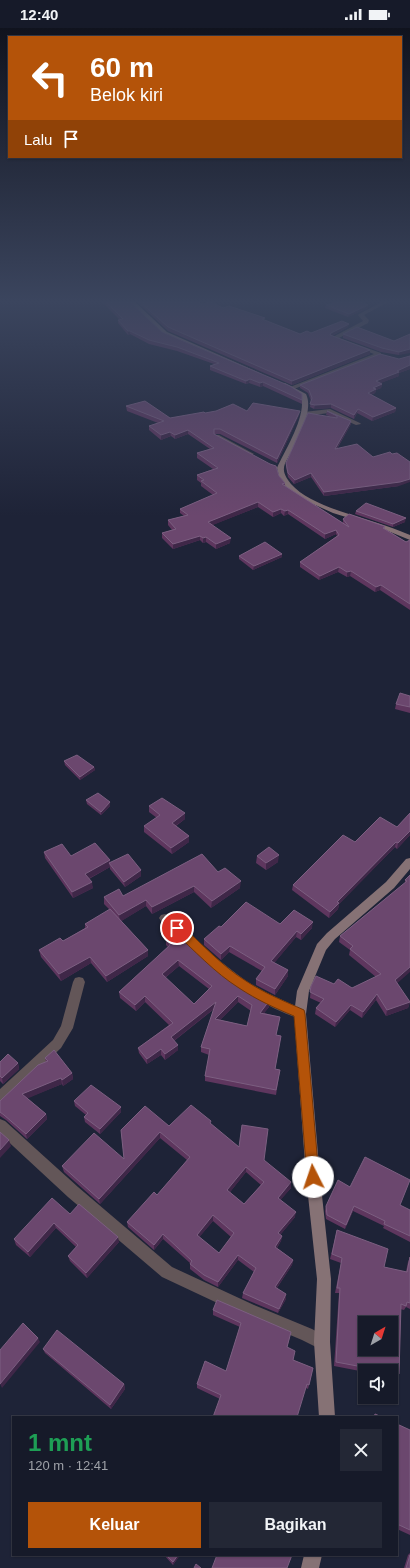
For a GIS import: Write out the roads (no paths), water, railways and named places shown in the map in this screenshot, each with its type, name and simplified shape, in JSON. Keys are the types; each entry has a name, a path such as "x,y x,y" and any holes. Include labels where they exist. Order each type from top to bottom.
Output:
{"main road":[{"path":"258,373 263,375"},
{"path":"278,382 292,388 304,395 306,398 304,414 280,468 280,472 286,481 296,491 312,502 377,524 410,538"},
{"path":"327,1416 323,1377 322,1342 324,1279 313,1177 300,1014 303,991 321,947 331,936 390,885 410,862"},
{"path":"310,1568 312,1556"}],"street":[{"path":"292,388 333,373"},
{"path":"304,414 330,411 358,424"},
{"path":"217,436 260,459"},
{"path":"272,466 280,468"},
{"path":"166,918 223,970 241,984 262,997 300,1014"},
{"path":"0,1097 57,1044 67,1028 79,982"},
{"path":"0,1125 73,1192 166,1272 322,1342"}]}
